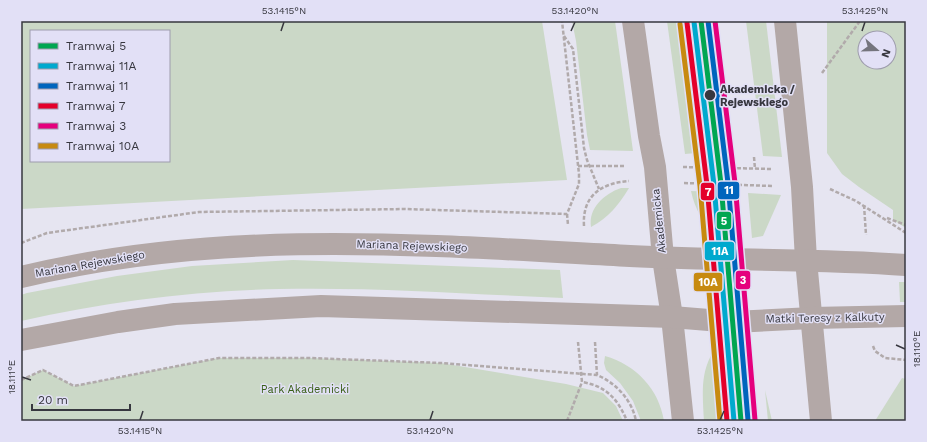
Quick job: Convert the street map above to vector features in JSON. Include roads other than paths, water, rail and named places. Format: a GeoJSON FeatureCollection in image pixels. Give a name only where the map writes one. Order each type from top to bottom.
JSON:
{"type":"FeatureCollection","features":[{"type":"Feature","properties":{"kind":"street","name":"Akademicka"},"geometry":{"type":"LineString","coordinates":[[633,21],[649,136],[655,166],[655,182],[663,258],[672,317],[684,421]]}},
{"type":"Feature","properties":{"kind":"street"},"geometry":{"type":"LineString","coordinates":[[785,21],[802,187],[806,260],[821,421]]}},
{"type":"Feature","properties":{"kind":"street","name":"Mariana Rejewskiego"},"geometry":{"type":"LineString","coordinates":[[21,277],[109,259],[196,248],[256,244],[337,243],[663,258],[806,260]]}},
{"type":"Feature","properties":{"kind":"street"},"geometry":{"type":"LineString","coordinates":[[806,260],[906,265]]}},
{"type":"Feature","properties":{"kind":"street"},"geometry":{"type":"LineString","coordinates":[[21,340],[118,322],[175,314],[321,306],[672,317]]}},
{"type":"Feature","properties":{"kind":"street","name":"Matki Teresy z Kalkuty"},"geometry":{"type":"LineString","coordinates":[[672,317],[733,322],[812,318],[906,316]]}},
{"type":"Feature","properties":{"kind":"tram line","name":"5"},"geometry":{"type":"LineString","coordinates":[[701,21],[721,184],[741,421]]}},
{"type":"Feature","properties":{"kind":"tram line","name":"11"},"geometry":{"type":"LineString","coordinates":[[708,21],[728,183],[748,420]]}},
{"type":"Feature","properties":{"kind":"tram line","name":"3"},"geometry":{"type":"LineString","coordinates":[[715,21],[735,183],[755,420]]}},
{"type":"Feature","properties":{"kind":"tram line","name":"11A"},"geometry":{"type":"LineString","coordinates":[[694,22],[714,185],[734,421]]}},
{"type":"Feature","properties":{"kind":"tram line","name":"7"},"geometry":{"type":"LineString","coordinates":[[687,23],[707,185],[727,421]]}},
{"type":"Feature","properties":{"kind":"tram line","name":"10A"},"geometry":{"type":"LineString","coordinates":[[680,24],[700,186],[720,421]]}},
{"type":"Feature","properties":{"kind":"place","name":"Akademicka / Rejewskiego"},"geometry":{"type":"Point","coordinates":[710,95]}},
{"type":"Feature","properties":{"kind":"park label","name":"Park Akademicki"},"geometry":{"type":"Point","coordinates":[305,389]}}]}
